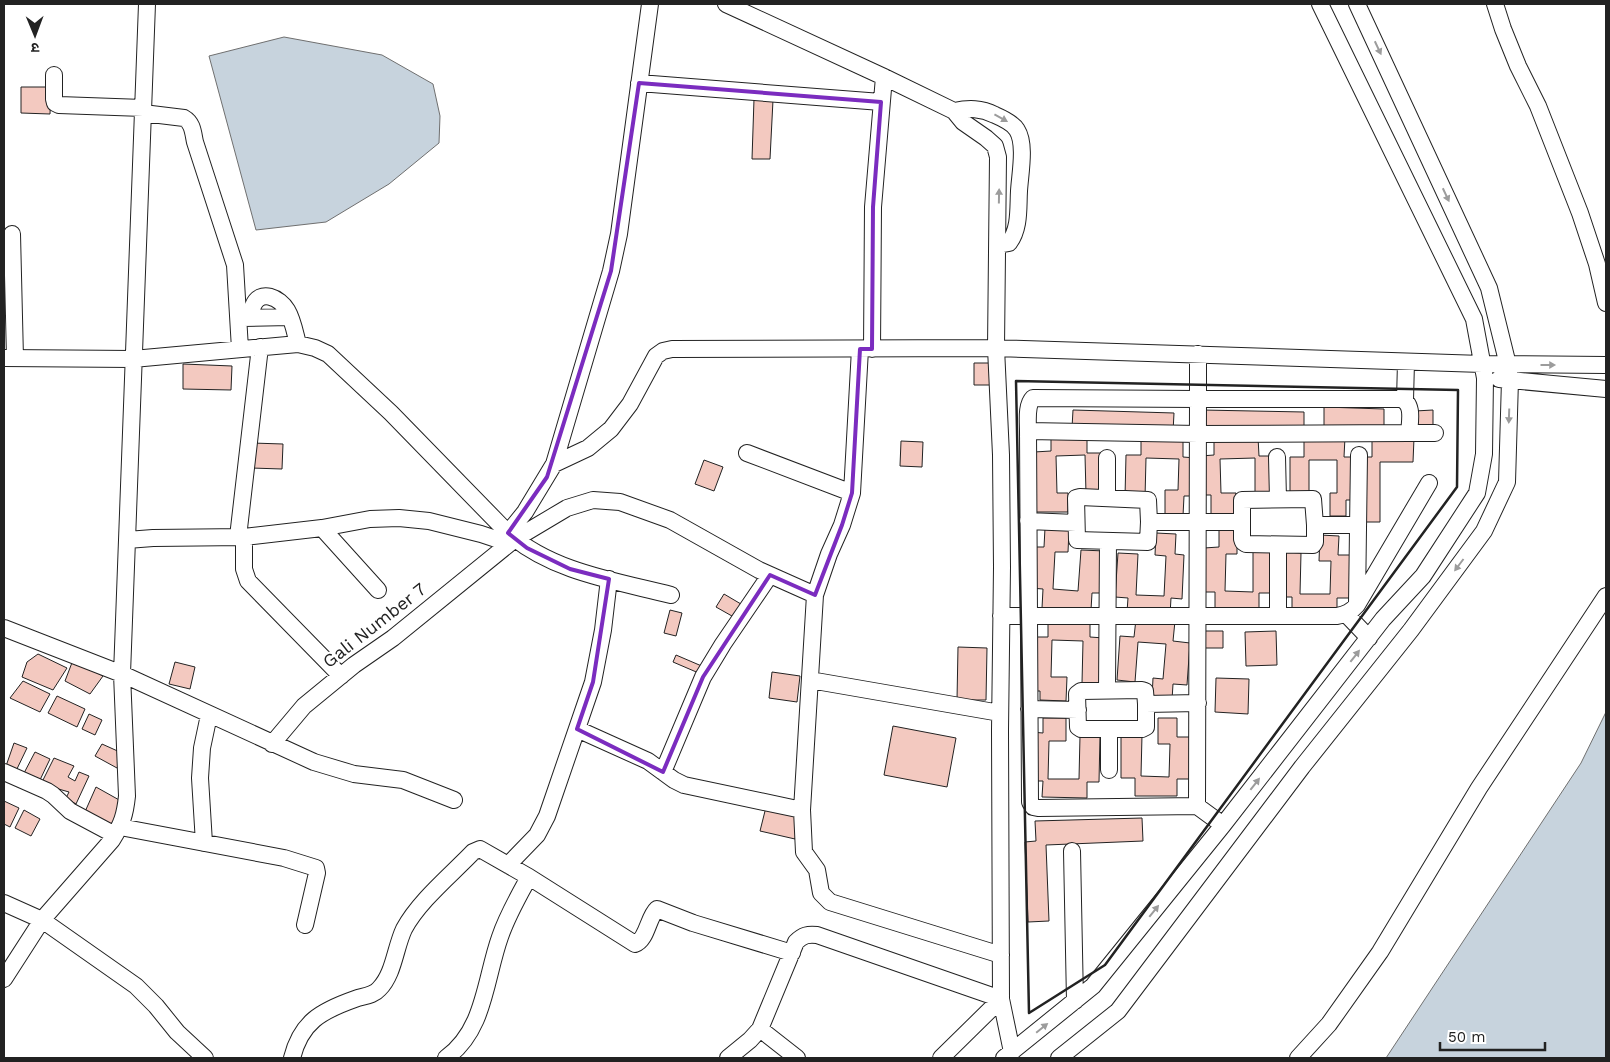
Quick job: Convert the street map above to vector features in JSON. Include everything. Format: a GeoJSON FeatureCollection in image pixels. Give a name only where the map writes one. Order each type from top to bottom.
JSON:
{"type":"FeatureCollection","features":[{"type":"Feature","properties":{"kind":"street"},"geometry":{"type":"LineString","coordinates":[[4,979],[42,920],[118,831],[125,815],[127,796],[122,674],[147,4]]}},
{"type":"Feature","properties":{"kind":"street"},"geometry":{"type":"LineString","coordinates":[[510,539],[554,464],[611,271],[619,234],[650,4]]}},
{"type":"Feature","properties":{"kind":"street"},"geometry":{"type":"LineString","coordinates":[[726,4],[954,111],[963,122],[994,146],[998,157],[996,348],[1001,455],[1001,999],[1008,1055]]}},
{"type":"Feature","properties":{"kind":"street"},"geometry":{"type":"LineString","coordinates":[[1008,1055],[1093,986],[1223,825],[1383,619],[1423,576],[1477,493],[1484,454],[1484,371],[1474,319],[1320,4]]}},
{"type":"Feature","properties":{"kind":"street"},"geometry":{"type":"LineString","coordinates":[[1059,1058],[1118,1010],[1302,767],[1411,630],[1484,531],[1507,482],[1509,372],[1489,288],[1357,4]]}},
{"type":"Feature","properties":{"kind":"street"},"geometry":{"type":"LineString","coordinates":[[1495,4],[1518,66],[1538,106],[1580,213],[1597,264],[1606,303]]}},
{"type":"Feature","properties":{"kind":"street"},"geometry":{"type":"LineString","coordinates":[[54,75],[54,99],[55,103],[59,105],[143,110],[184,118],[192,126],[195,142],[235,265],[245,318],[240,349]]}},
{"type":"Feature","properties":{"kind":"street"},"geometry":{"type":"LineString","coordinates":[[884,77],[873,207],[866,349],[852,493],[842,525],[829,554],[815,595],[802,810],[804,852],[817,870],[821,893],[830,902],[1001,955]]}},
{"type":"Feature","properties":{"kind":"street"},"geometry":{"type":"LineString","coordinates":[[639,83],[881,102]]}},
{"type":"Feature","properties":{"kind":"street"},"geometry":{"type":"LineString","coordinates":[[954,111],[965,108],[980,109],[992,113],[1006,120],[1017,129],[1021,140],[1018,224],[1014,236],[1009,243],[998,245]]}},
{"type":"Feature","properties":{"kind":"street"},"geometry":{"type":"LineString","coordinates":[[12,234],[9,358],[134,359],[298,344],[316,348],[328,354],[391,413],[510,539],[570,569],[671,596]]}},
{"type":"Feature","properties":{"kind":"street"},"geometry":{"type":"LineString","coordinates":[[245,318],[255,302],[261,297],[269,296],[281,301],[290,317],[298,344]]}},
{"type":"Feature","properties":{"kind":"street"},"geometry":{"type":"LineString","coordinates":[[260,347],[241,537],[244,569],[248,581],[341,676]]}},
{"type":"Feature","properties":{"kind":"street"},"geometry":{"type":"LineString","coordinates":[[554,464],[588,448],[611,430],[630,404],[656,356],[663,351],[672,349],[996,348],[1406,362],[1509,372],[1606,365]]}},
{"type":"Feature","properties":{"kind":"street"},"geometry":{"type":"LineString","coordinates":[[1198,354],[1198,806]]}},
{"type":"Feature","properties":{"kind":"street"},"geometry":{"type":"LineString","coordinates":[[1406,362],[1406,400],[1410,409],[1409,432]]}},
{"type":"Feature","properties":{"kind":"street"},"geometry":{"type":"LineString","coordinates":[[1509,372],[1606,389]]}},
{"type":"Feature","properties":{"kind":"street"},"geometry":{"type":"LineString","coordinates":[[1223,825],[1198,806],[1033,806],[1030,802],[1028,431],[1030,401],[1033,398],[1406,400]]}},
{"type":"Feature","properties":{"kind":"street"},"geometry":{"type":"LineString","coordinates":[[1028,431],[1198,434],[1435,433]]}},
{"type":"Feature","properties":{"kind":"street"},"geometry":{"type":"LineString","coordinates":[[747,453],[852,493]]}},
{"type":"Feature","properties":{"kind":"street"},"geometry":{"type":"LineString","coordinates":[[1359,455],[1358,525],[1351,610],[1369,638]]}},
{"type":"Feature","properties":{"kind":"street"},"geometry":{"type":"LineString","coordinates":[[1277,457],[1278,499]]}},
{"type":"Feature","properties":{"kind":"street"},"geometry":{"type":"LineString","coordinates":[[1106,458],[1107,498]]}},
{"type":"Feature","properties":{"kind":"street"},"geometry":{"type":"LineString","coordinates":[[1001,616],[1338,616],[1351,610],[1428,483]]}},
{"type":"Feature","properties":{"kind":"street"},"geometry":{"type":"LineString","coordinates":[[1076,497],[1107,498],[1148,500],[1148,542],[1078,540],[1076,497]]}},
{"type":"Feature","properties":{"kind":"street"},"geometry":{"type":"LineString","coordinates":[[1243,499],[1313,499],[1315,542],[1313,545],[1246,544],[1242,539],[1242,522],[1243,499]]}},
{"type":"Feature","properties":{"kind":"street"},"geometry":{"type":"LineString","coordinates":[[127,540],[241,537],[322,528],[370,519],[399,518],[438,523],[499,540],[510,539],[568,508],[593,500],[620,502],[670,520],[770,575],[815,595]]}},
{"type":"Feature","properties":{"kind":"street"},"geometry":{"type":"LineString","coordinates":[[1028,522],[1076,523]]}},
{"type":"Feature","properties":{"kind":"street"},"geometry":{"type":"LineString","coordinates":[[1149,522],[1242,522]]}},
{"type":"Feature","properties":{"kind":"street"},"geometry":{"type":"LineString","coordinates":[[1315,525],[1358,525]]}},
{"type":"Feature","properties":{"kind":"street"},"geometry":{"type":"LineString","coordinates":[[322,528],[378,590]]}},
{"type":"Feature","properties":{"kind":"street","name":"Gali Number 7"},"geometry":{"type":"LineString","coordinates":[[272,744],[304,706],[393,638],[510,539]]}},
{"type":"Feature","properties":{"kind":"street"},"geometry":{"type":"LineString","coordinates":[[1107,691],[1108,541]]}},
{"type":"Feature","properties":{"kind":"street"},"geometry":{"type":"LineString","coordinates":[[1278,545],[1278,616]]}},
{"type":"Feature","properties":{"kind":"street"},"geometry":{"type":"LineString","coordinates":[[663,772],[703,677],[770,575]]}},
{"type":"Feature","properties":{"kind":"street"},"geometry":{"type":"LineString","coordinates":[[508,865],[537,835],[547,816],[578,729],[593,682],[603,630],[609,579]]}},
{"type":"Feature","properties":{"kind":"street"},"geometry":{"type":"LineString","coordinates":[[1298,1058],[1329,1024],[1380,952],[1479,788],[1606,596]]}},
{"type":"Feature","properties":{"kind":"street"},"geometry":{"type":"LineString","coordinates":[[4,628],[122,674],[314,762],[354,774],[403,780],[454,800]]}},
{"type":"Feature","properties":{"kind":"street"},"geometry":{"type":"LineString","coordinates":[[810,680],[1000,713]]}},
{"type":"Feature","properties":{"kind":"street"},"geometry":{"type":"LineString","coordinates":[[1080,691],[1107,691],[1145,691],[1144,729],[1079,729],[1077,694],[1080,691]]}},
{"type":"Feature","properties":{"kind":"street"},"geometry":{"type":"LineString","coordinates":[[1146,704],[1198,704]]}},
{"type":"Feature","properties":{"kind":"street"},"geometry":{"type":"LineString","coordinates":[[1029,710],[1078,710]]}},
{"type":"Feature","properties":{"kind":"street"},"geometry":{"type":"LineString","coordinates":[[204,843],[200,778],[202,748],[209,715]]}},
{"type":"Feature","properties":{"kind":"street"},"geometry":{"type":"LineString","coordinates":[[578,729],[648,761],[674,780],[695,788],[802,810]]}},
{"type":"Feature","properties":{"kind":"street"},"geometry":{"type":"LineString","coordinates":[[1109,729],[1109,770]]}},
{"type":"Feature","properties":{"kind":"street"},"geometry":{"type":"LineString","coordinates":[[4,772],[53,794],[70,811],[118,831],[204,843],[284,858],[316,868],[317,873],[305,925]]}},
{"type":"Feature","properties":{"kind":"street"},"geometry":{"type":"LineString","coordinates":[[292,1058],[302,1032],[311,1021],[329,1009],[356,998],[370,995],[378,990],[387,976],[404,929],[412,916],[476,849],[483,850],[529,877],[635,944],[641,941],[653,913],[657,909],[693,923],[792,953]]}},
{"type":"Feature","properties":{"kind":"street"},"geometry":{"type":"LineString","coordinates":[[1072,851],[1076,1001]]}},
{"type":"Feature","properties":{"kind":"street"},"geometry":{"type":"LineString","coordinates":[[446,1058],[469,1034],[478,1015],[501,934],[529,877]]}},
{"type":"Feature","properties":{"kind":"street"},"geometry":{"type":"LineString","coordinates":[[4,903],[42,920],[136,986],[156,1006],[177,1032],[205,1058]]}},
{"type":"Feature","properties":{"kind":"street"},"geometry":{"type":"LineString","coordinates":[[728,1058],[760,1029],[796,942],[801,937],[809,934],[817,935],[1001,999]]}},
{"type":"Feature","properties":{"kind":"street"},"geometry":{"type":"LineString","coordinates":[[942,1058],[1001,999]]}},
{"type":"Feature","properties":{"kind":"street"},"geometry":{"type":"LineString","coordinates":[[760,1029],[797,1058]]}},
{"type":"Feature","properties":{"kind":"highlighted area"},"geometry":{"type":"Polygon","coordinates":[[[639,83],[881,102],[873,207],[872,349],[860,349],[852,493],[842,525],[815,595],[770,575],[703,677],[663,772],[577,729],[593,682],[609,579],[570,569],[527,548],[508,533],[547,477],[611,271],[639,83]]]}},
{"type":"Feature","properties":{"kind":"shaded area"},"geometry":{"type":"Polygon","coordinates":[[[284,37],[382,55],[433,84],[440,116],[439,143],[389,184],[326,222],[256,230],[209,56],[284,37]]]}},
{"type":"Feature","properties":{"kind":"shaded area"},"geometry":{"type":"Polygon","coordinates":[[[1606,712],[1606,1058],[1386,1058],[1581,763],[1606,712]]]}},
{"type":"Feature","properties":{"kind":"building"},"geometry":{"type":"Polygon","coordinates":[[[21,87],[51,87],[50,114],[21,113],[21,87]]]}},
{"type":"Feature","properties":{"kind":"building"},"geometry":{"type":"Polygon","coordinates":[[[754,99],[773,100],[770,159],[752,159],[754,99]]]}},
{"type":"Feature","properties":{"kind":"building"},"geometry":{"type":"Polygon","coordinates":[[[974,363],[992,363],[992,385],[974,385],[974,363]]]}},
{"type":"Feature","properties":{"kind":"building"},"geometry":{"type":"Polygon","coordinates":[[[183,364],[232,366],[231,390],[183,389],[183,364]]]}},
{"type":"Feature","properties":{"kind":"building"},"geometry":{"type":"Polygon","coordinates":[[[1324,407],[1384,409],[1384,428],[1324,426],[1324,407]]]}},
{"type":"Feature","properties":{"kind":"building"},"geometry":{"type":"Polygon","coordinates":[[[1073,410],[1174,413],[1173,432],[1072,428],[1073,410]]]}},
{"type":"Feature","properties":{"kind":"building"},"geometry":{"type":"Polygon","coordinates":[[[1202,410],[1304,412],[1304,431],[1201,429],[1202,410]]]}},
{"type":"Feature","properties":{"kind":"building"},"geometry":{"type":"Polygon","coordinates":[[[1433,410],[1433,425],[1416,425],[1415,411],[1433,410]]]}},
{"type":"Feature","properties":{"kind":"building"},"geometry":{"type":"Polygon","coordinates":[[[1087,432],[1087,453],[1103,453],[1103,494],[1086,494],[1085,455],[1056,456],[1057,493],[1068,493],[1068,512],[1035,512],[1034,452],[1051,451],[1051,433],[1087,432]]]}},
{"type":"Feature","properties":{"kind":"building"},"geometry":{"type":"Polygon","coordinates":[[[1141,434],[1183,435],[1183,457],[1196,458],[1194,496],[1184,496],[1183,516],[1165,515],[1165,490],[1178,490],[1179,459],[1146,458],[1145,498],[1125,497],[1126,455],[1141,455],[1141,434]]]}},
{"type":"Feature","properties":{"kind":"building"},"geometry":{"type":"Polygon","coordinates":[[[1258,437],[1259,456],[1271,456],[1271,498],[1255,498],[1255,458],[1220,459],[1221,493],[1236,493],[1236,515],[1211,515],[1211,495],[1201,495],[1200,456],[1214,455],[1214,438],[1258,437]]]}},
{"type":"Feature","properties":{"kind":"building"},"geometry":{"type":"Polygon","coordinates":[[[1304,437],[1345,437],[1344,457],[1356,457],[1356,500],[1346,500],[1346,516],[1330,516],[1330,493],[1337,493],[1337,460],[1309,460],[1309,498],[1290,498],[1290,457],[1304,457],[1304,437]]]}},
{"type":"Feature","properties":{"kind":"building"},"geometry":{"type":"Polygon","coordinates":[[[1372,438],[1414,438],[1413,462],[1380,462],[1380,522],[1361,522],[1361,457],[1372,457],[1372,438]]]}},
{"type":"Feature","properties":{"kind":"building"},"geometry":{"type":"Polygon","coordinates":[[[901,441],[923,442],[922,467],[900,466],[901,441]]]}},
{"type":"Feature","properties":{"kind":"building"},"geometry":{"type":"Polygon","coordinates":[[[252,443],[283,444],[282,469],[251,468],[252,443]]]}},
{"type":"Feature","properties":{"kind":"building"},"geometry":{"type":"Polygon","coordinates":[[[704,460],[723,467],[714,491],[695,484],[704,460]]]}},
{"type":"Feature","properties":{"kind":"building"},"geometry":{"type":"Polygon","coordinates":[[[1045,528],[1069,530],[1068,552],[1055,552],[1053,589],[1078,591],[1081,550],[1105,551],[1103,593],[1092,593],[1091,610],[1042,608],[1043,589],[1030,588],[1033,547],[1044,547],[1045,528]]]}},
{"type":"Feature","properties":{"kind":"building"},"geometry":{"type":"Polygon","coordinates":[[[1219,530],[1237,530],[1237,554],[1226,554],[1225,591],[1253,592],[1253,547],[1273,547],[1273,593],[1259,593],[1259,612],[1215,611],[1215,592],[1203,592],[1204,548],[1219,547],[1219,530]]]}},
{"type":"Feature","properties":{"kind":"building"},"geometry":{"type":"Polygon","coordinates":[[[1156,533],[1176,534],[1175,554],[1184,555],[1182,599],[1171,598],[1170,615],[1127,612],[1128,598],[1115,597],[1118,553],[1138,554],[1136,595],[1164,596],[1166,556],[1155,555],[1156,533]]]}},
{"type":"Feature","properties":{"kind":"building"},"geometry":{"type":"Polygon","coordinates":[[[1320,535],[1339,536],[1338,555],[1351,555],[1350,598],[1337,598],[1337,615],[1292,614],[1292,597],[1285,597],[1286,552],[1301,553],[1300,594],[1330,594],[1331,561],[1319,561],[1320,535]]]}},
{"type":"Feature","properties":{"kind":"building"},"geometry":{"type":"Polygon","coordinates":[[[724,594],[746,607],[739,620],[716,607],[724,594]]]}},
{"type":"Feature","properties":{"kind":"building"},"geometry":{"type":"Polygon","coordinates":[[[670,610],[682,613],[676,636],[664,633],[670,610]]]}},
{"type":"Feature","properties":{"kind":"building"},"geometry":{"type":"Polygon","coordinates":[[[1048,619],[1090,620],[1090,637],[1104,638],[1103,683],[1082,683],[1083,641],[1052,640],[1051,677],[1067,677],[1066,701],[1040,700],[1040,691],[1032,691],[1034,637],[1048,637],[1048,619]]]}},
{"type":"Feature","properties":{"kind":"building"},"geometry":{"type":"Polygon","coordinates":[[[1136,619],[1175,621],[1173,641],[1190,643],[1187,685],[1173,684],[1172,700],[1152,698],[1153,678],[1163,679],[1166,644],[1138,642],[1135,682],[1117,680],[1120,636],[1134,637],[1136,619]]]}},
{"type":"Feature","properties":{"kind":"building"},"geometry":{"type":"Polygon","coordinates":[[[1201,631],[1223,631],[1223,648],[1201,648],[1201,631]]]}},
{"type":"Feature","properties":{"kind":"building"},"geometry":{"type":"Polygon","coordinates":[[[1276,631],[1277,665],[1246,666],[1245,632],[1276,631]]]}},
{"type":"Feature","properties":{"kind":"building"},"geometry":{"type":"Polygon","coordinates":[[[958,647],[987,648],[986,700],[957,700],[958,647]]]}},
{"type":"Feature","properties":{"kind":"building"},"geometry":{"type":"Polygon","coordinates":[[[38,654],[67,668],[53,690],[22,677],[27,662],[38,654]]]}},
{"type":"Feature","properties":{"kind":"building"},"geometry":{"type":"Polygon","coordinates":[[[676,655],[704,667],[701,674],[673,662],[676,655]]]}},
{"type":"Feature","properties":{"kind":"building"},"geometry":{"type":"Polygon","coordinates":[[[73,660],[103,676],[90,694],[65,681],[73,660]]]}},
{"type":"Feature","properties":{"kind":"building"},"geometry":{"type":"Polygon","coordinates":[[[175,662],[195,667],[190,689],[169,684],[175,662]]]}},
{"type":"Feature","properties":{"kind":"building"},"geometry":{"type":"Polygon","coordinates":[[[772,672],[800,676],[797,702],[769,698],[772,672]]]}},
{"type":"Feature","properties":{"kind":"building"},"geometry":{"type":"Polygon","coordinates":[[[1216,678],[1249,679],[1248,714],[1215,712],[1216,678]]]}},
{"type":"Feature","properties":{"kind":"building"},"geometry":{"type":"Polygon","coordinates":[[[23,681],[50,694],[40,712],[10,698],[23,681]]]}},
{"type":"Feature","properties":{"kind":"building"},"geometry":{"type":"Polygon","coordinates":[[[57,696],[85,709],[77,727],[48,713],[57,696]]]}},
{"type":"Feature","properties":{"kind":"building"},"geometry":{"type":"Polygon","coordinates":[[[89,714],[102,720],[95,735],[82,729],[89,714]]]}},
{"type":"Feature","properties":{"kind":"building"},"geometry":{"type":"Polygon","coordinates":[[[1043,718],[1066,718],[1066,741],[1049,741],[1048,779],[1079,779],[1080,736],[1100,736],[1099,782],[1087,782],[1087,798],[1042,797],[1043,781],[1031,781],[1031,732],[1043,733],[1043,718]]]}},
{"type":"Feature","properties":{"kind":"building"},"geometry":{"type":"Polygon","coordinates":[[[1158,718],[1177,718],[1177,737],[1191,737],[1190,779],[1177,779],[1177,796],[1135,796],[1135,778],[1121,778],[1121,734],[1142,735],[1141,776],[1169,777],[1170,744],[1158,744],[1158,718]]]}},
{"type":"Feature","properties":{"kind":"building"},"geometry":{"type":"Polygon","coordinates":[[[893,726],[956,738],[947,787],[884,775],[893,726]]]}},
{"type":"Feature","properties":{"kind":"building"},"geometry":{"type":"Polygon","coordinates":[[[14,743],[27,748],[15,773],[5,769],[14,743]]]}},
{"type":"Feature","properties":{"kind":"building"},"geometry":{"type":"Polygon","coordinates":[[[102,744],[122,753],[117,768],[95,756],[102,744]]]}},
{"type":"Feature","properties":{"kind":"building"},"geometry":{"type":"Polygon","coordinates":[[[35,752],[50,759],[39,782],[23,775],[35,752]]]}},
{"type":"Feature","properties":{"kind":"building"},"geometry":{"type":"Polygon","coordinates":[[[54,758],[74,766],[68,777],[75,781],[79,772],[89,776],[76,804],[66,798],[69,792],[41,784],[54,758]]]}},
{"type":"Feature","properties":{"kind":"building"},"geometry":{"type":"Polygon","coordinates":[[[96,787],[121,801],[112,826],[84,814],[96,787]]]}},
{"type":"Feature","properties":{"kind":"building"},"geometry":{"type":"Polygon","coordinates":[[[4,801],[19,808],[10,827],[4,824],[4,801]]]}},
{"type":"Feature","properties":{"kind":"building"},"geometry":{"type":"Polygon","coordinates":[[[766,807],[801,815],[795,839],[760,831],[766,807]]]}},
{"type":"Feature","properties":{"kind":"building"},"geometry":{"type":"Polygon","coordinates":[[[24,810],[40,819],[31,836],[15,828],[24,810]]]}},
{"type":"Feature","properties":{"kind":"building"},"geometry":{"type":"Polygon","coordinates":[[[1142,818],[1143,841],[1046,845],[1049,921],[1028,922],[1025,842],[1036,841],[1035,821],[1142,818]]]}},
{"type":"Feature","properties":{"kind":"wall"},"geometry":{"type":"LineString","coordinates":[[1016,381],[1458,390],[1457,487],[1105,965],[1029,1013],[1016,381]]}}]}
